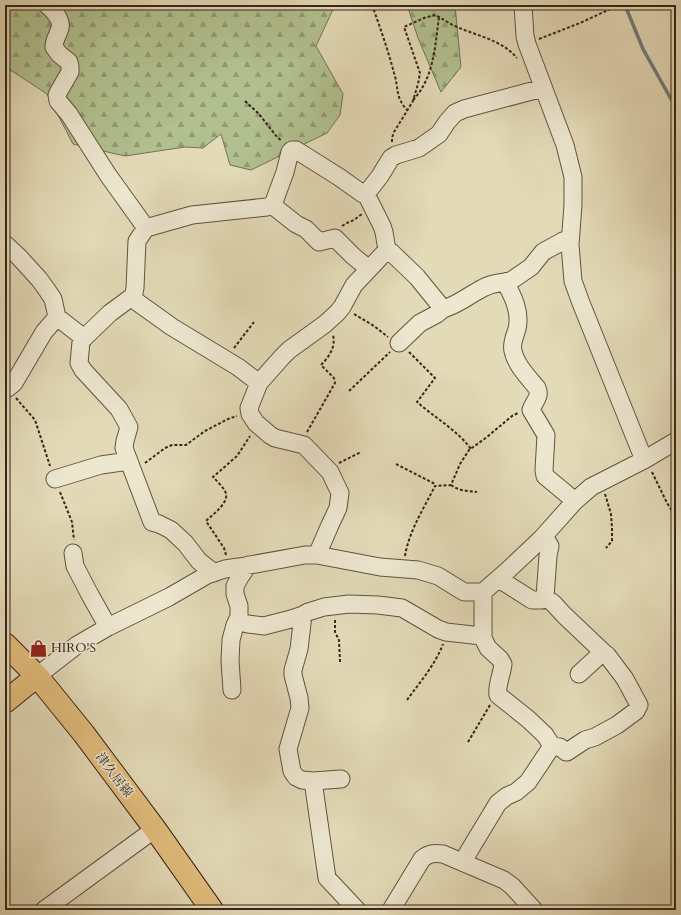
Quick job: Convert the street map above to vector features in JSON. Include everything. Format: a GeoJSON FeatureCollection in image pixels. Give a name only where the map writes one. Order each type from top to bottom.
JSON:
{"type":"FeatureCollection","features":[{"type":"Feature","properties":{"kind":"main road","name":"津久居線"},"geometry":{"type":"LineString","coordinates":[[5,644],[37,676],[84,734],[155,829],[212,910]]}},
{"type":"Feature","properties":{"kind":"main road"},"geometry":{"type":"LineString","coordinates":[[5,702],[37,676]]}},
{"type":"Feature","properties":{"kind":"street"},"geometry":{"type":"LineString","coordinates":[[47,5],[56,14],[60,22],[60,28],[54,47],[59,54],[69,62],[70,67],[70,72],[57,95],[58,101],[69,114],[108,175],[146,228]]}},
{"type":"Feature","properties":{"kind":"street"},"geometry":{"type":"LineString","coordinates":[[523,5],[527,44],[565,145],[573,177],[573,205],[570,239],[573,281],[645,460]]}},
{"type":"Feature","properties":{"kind":"street"},"geometry":{"type":"LineString","coordinates":[[369,200],[376,181],[391,158],[419,148],[439,134],[455,113],[464,109],[543,88]]}},
{"type":"Feature","properties":{"kind":"street"},"geometry":{"type":"LineString","coordinates":[[133,298],[135,288],[137,241],[146,228],[192,215],[267,207],[272,205],[285,172],[290,152],[292,150],[296,150],[339,177],[369,200],[384,232],[387,250],[417,277],[443,309]]}},
{"type":"Feature","properties":{"kind":"street"},"geometry":{"type":"LineString","coordinates":[[272,205],[296,224],[306,229],[319,242],[335,238],[352,256],[370,268]]}},
{"type":"Feature","properties":{"kind":"street"},"geometry":{"type":"LineString","coordinates":[[398,343],[420,323],[443,309],[451,307],[484,287],[495,283],[512,280],[531,267],[543,252],[563,241],[570,239]]}},
{"type":"Feature","properties":{"kind":"street"},"geometry":{"type":"LineString","coordinates":[[5,244],[39,279],[47,290],[53,299],[57,317],[84,338]]}},
{"type":"Feature","properties":{"kind":"street"},"geometry":{"type":"LineString","coordinates":[[317,555],[338,508],[340,493],[330,472],[304,445],[275,438],[253,418],[249,408],[250,403],[259,384],[282,357],[337,313],[354,285],[387,250]]}},
{"type":"Feature","properties":{"kind":"street"},"geometry":{"type":"LineString","coordinates":[[505,282],[514,298],[517,311],[518,322],[513,343],[513,350],[519,365],[537,388],[539,396],[531,410],[546,435],[545,476],[575,501]]}},
{"type":"Feature","properties":{"kind":"street"},"geometry":{"type":"LineString","coordinates":[[133,298],[129,299],[110,312],[84,338],[81,342],[79,363],[119,409],[129,427],[124,448],[152,522],[171,530],[185,543],[199,561],[214,573]]}},
{"type":"Feature","properties":{"kind":"street"},"geometry":{"type":"LineString","coordinates":[[133,298],[172,327],[238,367],[259,384]]}},
{"type":"Feature","properties":{"kind":"street"},"geometry":{"type":"LineString","coordinates":[[5,388],[8,388],[14,383],[44,332],[57,317]]}},
{"type":"Feature","properties":{"kind":"street"},"geometry":{"type":"LineString","coordinates":[[37,676],[77,646],[108,627],[207,575],[230,568],[305,555],[317,555],[380,567],[418,570],[438,576],[464,592],[483,592],[499,579],[544,536],[575,501],[591,487],[645,460],[676,441]]}},
{"type":"Feature","properties":{"kind":"street"},"geometry":{"type":"LineString","coordinates":[[55,479],[101,465],[130,464]]}},
{"type":"Feature","properties":{"kind":"street"},"geometry":{"type":"LineString","coordinates":[[544,536],[550,546],[545,598]]}},
{"type":"Feature","properties":{"kind":"street"},"geometry":{"type":"LineString","coordinates":[[74,553],[75,566],[108,627]]}},
{"type":"Feature","properties":{"kind":"street"},"geometry":{"type":"LineString","coordinates":[[232,690],[230,660],[231,640],[238,617],[239,606],[235,594],[235,586],[248,565]]}},
{"type":"Feature","properties":{"kind":"street"},"geometry":{"type":"LineString","coordinates":[[499,579],[532,600],[542,600],[545,598]]}},
{"type":"Feature","properties":{"kind":"street"},"geometry":{"type":"LineString","coordinates":[[483,592],[482,636],[488,648],[500,659],[503,664],[501,678],[497,688],[498,693],[545,735],[552,746]]}},
{"type":"Feature","properties":{"kind":"street"},"geometry":{"type":"LineString","coordinates":[[545,598],[553,603],[607,655],[625,679],[639,705],[636,711],[617,725],[595,737],[585,740],[567,752],[560,747],[552,746]]}},
{"type":"Feature","properties":{"kind":"street"},"geometry":{"type":"LineString","coordinates":[[237,621],[264,626],[291,619],[324,607],[362,604],[402,608],[446,632],[482,636]]}},
{"type":"Feature","properties":{"kind":"street"},"geometry":{"type":"LineString","coordinates":[[303,615],[299,649],[293,670],[293,675],[300,698],[300,708],[288,749],[292,771],[296,777],[302,780],[313,781],[341,779]]}},
{"type":"Feature","properties":{"kind":"street"},"geometry":{"type":"LineString","coordinates":[[580,674],[603,652]]}},
{"type":"Feature","properties":{"kind":"street"},"geometry":{"type":"LineString","coordinates":[[464,863],[466,856],[498,803],[507,796],[516,792],[528,782],[552,746]]}},
{"type":"Feature","properties":{"kind":"street"},"geometry":{"type":"LineString","coordinates":[[313,781],[327,878],[357,910]]}},
{"type":"Feature","properties":{"kind":"street"},"geometry":{"type":"LineString","coordinates":[[44,910],[155,829]]}},
{"type":"Feature","properties":{"kind":"street"},"geometry":{"type":"LineString","coordinates":[[390,910],[422,859],[427,855],[435,853],[443,854],[504,880],[512,886],[534,910]]}},
{"type":"Feature","properties":{"kind":"path"},"geometry":{"type":"LineString","coordinates":[[372,5],[395,74],[398,95],[406,110]]}},
{"type":"Feature","properties":{"kind":"path"},"geometry":{"type":"LineString","coordinates":[[527,44],[618,6]]}},
{"type":"Feature","properties":{"kind":"path"},"geometry":{"type":"LineString","coordinates":[[413,101],[420,73],[404,27],[424,18],[435,15],[455,26],[495,41],[512,52],[519,61]]}},
{"type":"Feature","properties":{"kind":"path"},"geometry":{"type":"LineString","coordinates":[[391,158],[392,138],[394,132],[406,110],[427,80],[434,57],[439,17]]}},
{"type":"Feature","properties":{"kind":"path"},"geometry":{"type":"LineString","coordinates":[[245,101],[259,114],[277,137],[292,150]]}},
{"type":"Feature","properties":{"kind":"path"},"geometry":{"type":"LineString","coordinates":[[338,230],[354,220],[369,200]]}},
{"type":"Feature","properties":{"kind":"path"},"geometry":{"type":"LineString","coordinates":[[342,307],[374,326],[398,343],[435,378],[417,402],[456,433],[471,448]]}},
{"type":"Feature","properties":{"kind":"path"},"geometry":{"type":"LineString","coordinates":[[230,349],[234,348],[254,322]]}},
{"type":"Feature","properties":{"kind":"path"},"geometry":{"type":"LineString","coordinates":[[304,445],[302,441],[335,383],[334,378],[321,365],[332,350],[334,340],[333,334],[325,324]]}},
{"type":"Feature","properties":{"kind":"path"},"geometry":{"type":"LineString","coordinates":[[349,392],[398,343]]}},
{"type":"Feature","properties":{"kind":"path"},"geometry":{"type":"LineString","coordinates":[[451,485],[464,456],[471,448],[512,416],[531,410]]}},
{"type":"Feature","properties":{"kind":"path"},"geometry":{"type":"LineString","coordinates":[[130,464],[143,464],[157,453],[172,445],[186,445],[206,431],[228,419],[253,418],[251,434],[237,456],[212,477],[225,490],[226,496],[221,507],[206,520],[224,548],[230,568]]}},
{"type":"Feature","properties":{"kind":"path"},"geometry":{"type":"LineString","coordinates":[[327,469],[361,452]]}},
{"type":"Feature","properties":{"kind":"path"},"geometry":{"type":"LineString","coordinates":[[645,460],[667,503],[676,517]]}},
{"type":"Feature","properties":{"kind":"path"},"geometry":{"type":"LineString","coordinates":[[396,464],[435,484],[435,486]]}},
{"type":"Feature","properties":{"kind":"path"},"geometry":{"type":"LineString","coordinates":[[599,483],[607,499],[611,514],[612,541],[606,548]]}},
{"type":"Feature","properties":{"kind":"path"},"geometry":{"type":"LineString","coordinates":[[435,486],[451,485],[461,490],[478,492]]}},
{"type":"Feature","properties":{"kind":"path"},"geometry":{"type":"LineString","coordinates":[[404,569],[407,544],[435,486]]}},
{"type":"Feature","properties":{"kind":"path"},"geometry":{"type":"LineString","coordinates":[[333,606],[335,632],[339,640],[340,662]]}},
{"type":"Feature","properties":{"kind":"path"},"geometry":{"type":"LineString","coordinates":[[407,700],[440,653],[446,632]]}},
{"type":"Feature","properties":{"kind":"path"},"geometry":{"type":"LineString","coordinates":[[468,742],[498,693]]}},
{"type":"Feature","properties":{"kind":"green space"},"geometry":{"type":"Polygon","coordinates":[[[5,5],[335,5],[316,46],[343,94],[340,115],[327,133],[251,170],[230,165],[221,134],[203,148],[185,147],[125,156],[73,144],[47,94],[5,68],[5,5]]]}},
{"type":"Feature","properties":{"kind":"green space"},"geometry":{"type":"Polygon","coordinates":[[[407,5],[455,5],[461,67],[441,92],[418,38],[407,5]]]}},
{"type":"Feature","properties":{"kind":"waterway"},"geometry":{"type":"LineString","coordinates":[[625,5],[643,49],[676,108]]}},
{"type":"Feature","properties":{"kind":"place","name":"HIRO'S"},"geometry":{"type":"Point","coordinates":[38,648]}}]}
